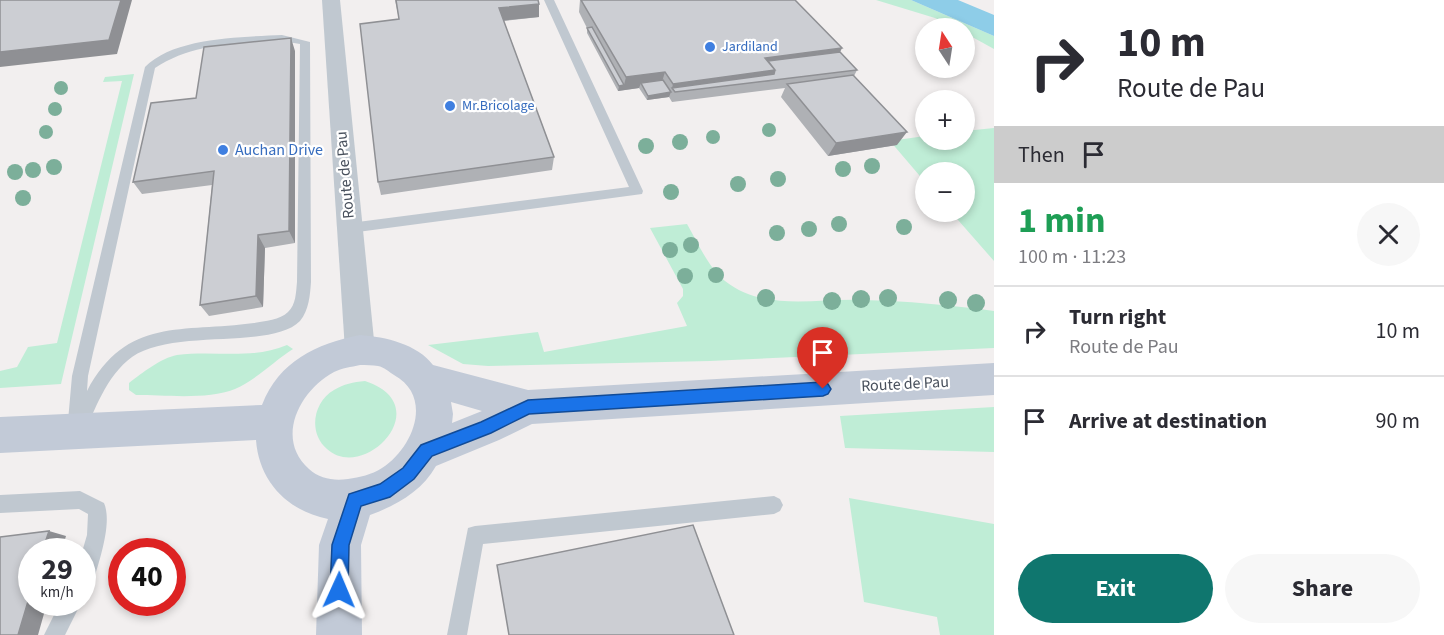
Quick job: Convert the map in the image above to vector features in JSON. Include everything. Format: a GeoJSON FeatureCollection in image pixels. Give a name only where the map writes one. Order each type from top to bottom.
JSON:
{"type":"FeatureCollection","features":[{"type":"Feature","properties":{"kind":"main road","name":"Route de Pau"},"geometry":{"type":"LineString","coordinates":[[360,350],[386,352],[408,363],[424,379],[434,401],[434,425],[426,451],[409,473],[384,491],[355,500],[326,500],[301,489],[283,471],[274,448],[274,422],[282,400],[315,364],[360,350]]}},
{"type":"Feature","properties":{"kind":"main road","name":"Route de Pau"},"geometry":{"type":"LineString","coordinates":[[424,379],[528,407],[994,379]]}},
{"type":"Feature","properties":{"kind":"main road","name":"Route de Pau"},"geometry":{"type":"LineString","coordinates":[[426,451],[486,428],[528,407]]}},
{"type":"Feature","properties":{"kind":"main road"},"geometry":{"type":"LineString","coordinates":[[0,435],[274,422]]}},
{"type":"Feature","properties":{"kind":"main road"},"geometry":{"type":"LineString","coordinates":[[339,635],[340,545],[355,500]]}},
{"type":"Feature","properties":{"kind":"street","name":"Route de Pau"},"geometry":{"type":"LineString","coordinates":[[331,0],[360,350]]}},
{"type":"Feature","properties":{"kind":"lane"},"geometry":{"type":"LineString","coordinates":[[350,228],[637,191],[549,0]]}},
{"type":"Feature","properties":{"kind":"lane"},"geometry":{"type":"LineString","coordinates":[[282,38],[304,42],[304,282],[302,303],[292,318],[274,325],[244,331],[172,336],[140,344],[125,352],[104,376],[76,432],[80,376],[150,67],[165,57],[224,43],[282,38]]}},
{"type":"Feature","properties":{"kind":"lane"},"geometry":{"type":"LineString","coordinates":[[0,504],[80,500],[98,509],[95,538]]}},
{"type":"Feature","properties":{"kind":"lane"},"geometry":{"type":"LineString","coordinates":[[458,635],[476,535],[774,505]]}},
{"type":"Feature","properties":{"kind":"lane"},"geometry":{"type":"LineString","coordinates":[[54,635],[65,616]]}},
{"type":"Feature","properties":{"kind":"green space"},"geometry":{"type":"Polygon","coordinates":[[[876,0],[911,0],[952,18],[935,18],[876,0]]]}},
{"type":"Feature","properties":{"kind":"green space"},"geometry":{"type":"Polygon","coordinates":[[[975,28],[994,36],[994,49],[975,39],[975,28]]]}},
{"type":"Feature","properties":{"kind":"green space"},"geometry":{"type":"Polygon","coordinates":[[[134,74],[61,384],[0,388],[0,371],[17,367],[28,347],[57,343],[122,81],[103,82],[105,77],[134,74]]]}},
{"type":"Feature","properties":{"kind":"green space"},"geometry":{"type":"Polygon","coordinates":[[[994,128],[994,261],[960,222],[975,222],[975,162],[915,162],[915,170],[890,141],[915,137],[915,150],[975,150],[975,130],[994,128]]]}},
{"type":"Feature","properties":{"kind":"green space"},"geometry":{"type":"Polygon","coordinates":[[[687,224],[713,269],[740,291],[774,300],[895,301],[994,311],[994,348],[710,361],[488,366],[463,364],[428,345],[538,332],[544,352],[687,326],[677,303],[683,296],[683,289],[650,228],[687,224]]]}},
{"type":"Feature","properties":{"kind":"green space"},"geometry":{"type":"Polygon","coordinates":[[[287,345],[293,349],[250,381],[235,389],[199,396],[136,395],[129,390],[129,383],[152,366],[177,355],[260,352],[287,345]]]}},
{"type":"Feature","properties":{"kind":"green space"},"geometry":{"type":"Polygon","coordinates":[[[365,381],[386,392],[395,407],[395,422],[388,437],[375,449],[359,456],[342,457],[327,449],[317,435],[315,426],[318,410],[321,402],[334,390],[341,386],[365,381]]]}},
{"type":"Feature","properties":{"kind":"green space"},"geometry":{"type":"Polygon","coordinates":[[[994,407],[994,452],[845,448],[840,416],[994,407]]]}},
{"type":"Feature","properties":{"kind":"green space"},"geometry":{"type":"Polygon","coordinates":[[[849,498],[994,524],[994,635],[940,635],[937,617],[864,602],[849,498]]]}},
{"type":"Feature","properties":{"kind":"water"},"geometry":{"type":"Polygon","coordinates":[[[911,0],[958,0],[994,15],[994,36],[975,28],[975,18],[952,18],[911,0]]]}},
{"type":"Feature","properties":{"kind":"building"},"geometry":{"type":"Polygon","coordinates":[[[0,0],[121,0],[109,40],[0,52],[0,0]]]}},
{"type":"Feature","properties":{"kind":"building","name":"Mr.Bricolage"},"geometry":{"type":"Polygon","coordinates":[[[396,0],[538,0],[539,4],[499,8],[554,157],[378,182],[360,24],[399,19],[396,0]]]}},
{"type":"Feature","properties":{"kind":"building","name":"Jardiland"},"geometry":{"type":"Polygon","coordinates":[[[581,0],[795,0],[842,48],[765,58],[775,70],[673,84],[665,72],[626,77],[581,0]]]}},
{"type":"Feature","properties":{"kind":"building"},"geometry":{"type":"Polygon","coordinates":[[[592,27],[624,85],[619,86],[587,28],[592,27]]]}},
{"type":"Feature","properties":{"kind":"building"},"geometry":{"type":"Polygon","coordinates":[[[291,38],[289,231],[258,235],[256,296],[200,305],[214,171],[133,182],[151,103],[196,98],[204,47],[291,38]]]}},
{"type":"Feature","properties":{"kind":"building"},"geometry":{"type":"Polygon","coordinates":[[[840,52],[857,70],[675,92],[672,88],[774,74],[775,70],[768,61],[840,52]]]}},
{"type":"Feature","properties":{"kind":"building"},"geometry":{"type":"Polygon","coordinates":[[[853,75],[907,132],[836,143],[787,84],[853,75]]]}},
{"type":"Feature","properties":{"kind":"building"},"geometry":{"type":"Polygon","coordinates":[[[663,80],[671,92],[648,96],[641,83],[663,80]]]}},
{"type":"Feature","properties":{"kind":"building"},"geometry":{"type":"Polygon","coordinates":[[[693,525],[734,635],[509,635],[497,565],[693,525]]]}},
{"type":"Feature","properties":{"kind":"building"},"geometry":{"type":"Polygon","coordinates":[[[49,531],[47,538],[18,538],[18,616],[24,616],[18,635],[0,635],[0,537],[49,531]]]}},
{"type":"Feature","properties":{"kind":"place","name":"Jardiland"},"geometry":{"type":"Point","coordinates":[710,47]}},
{"type":"Feature","properties":{"kind":"place","name":"Mr.Bricolage"},"geometry":{"type":"Point","coordinates":[450,106]}},
{"type":"Feature","properties":{"kind":"place","name":"Auchan Drive"},"geometry":{"type":"Point","coordinates":[223,150]}},
{"type":"Feature","properties":{"kind":"route"},"geometry":{"type":"LineString","coordinates":[[339,590],[340,545],[355,500],[384,491],[409,473],[426,451],[486,428],[528,407],[823,389]]}}]}
